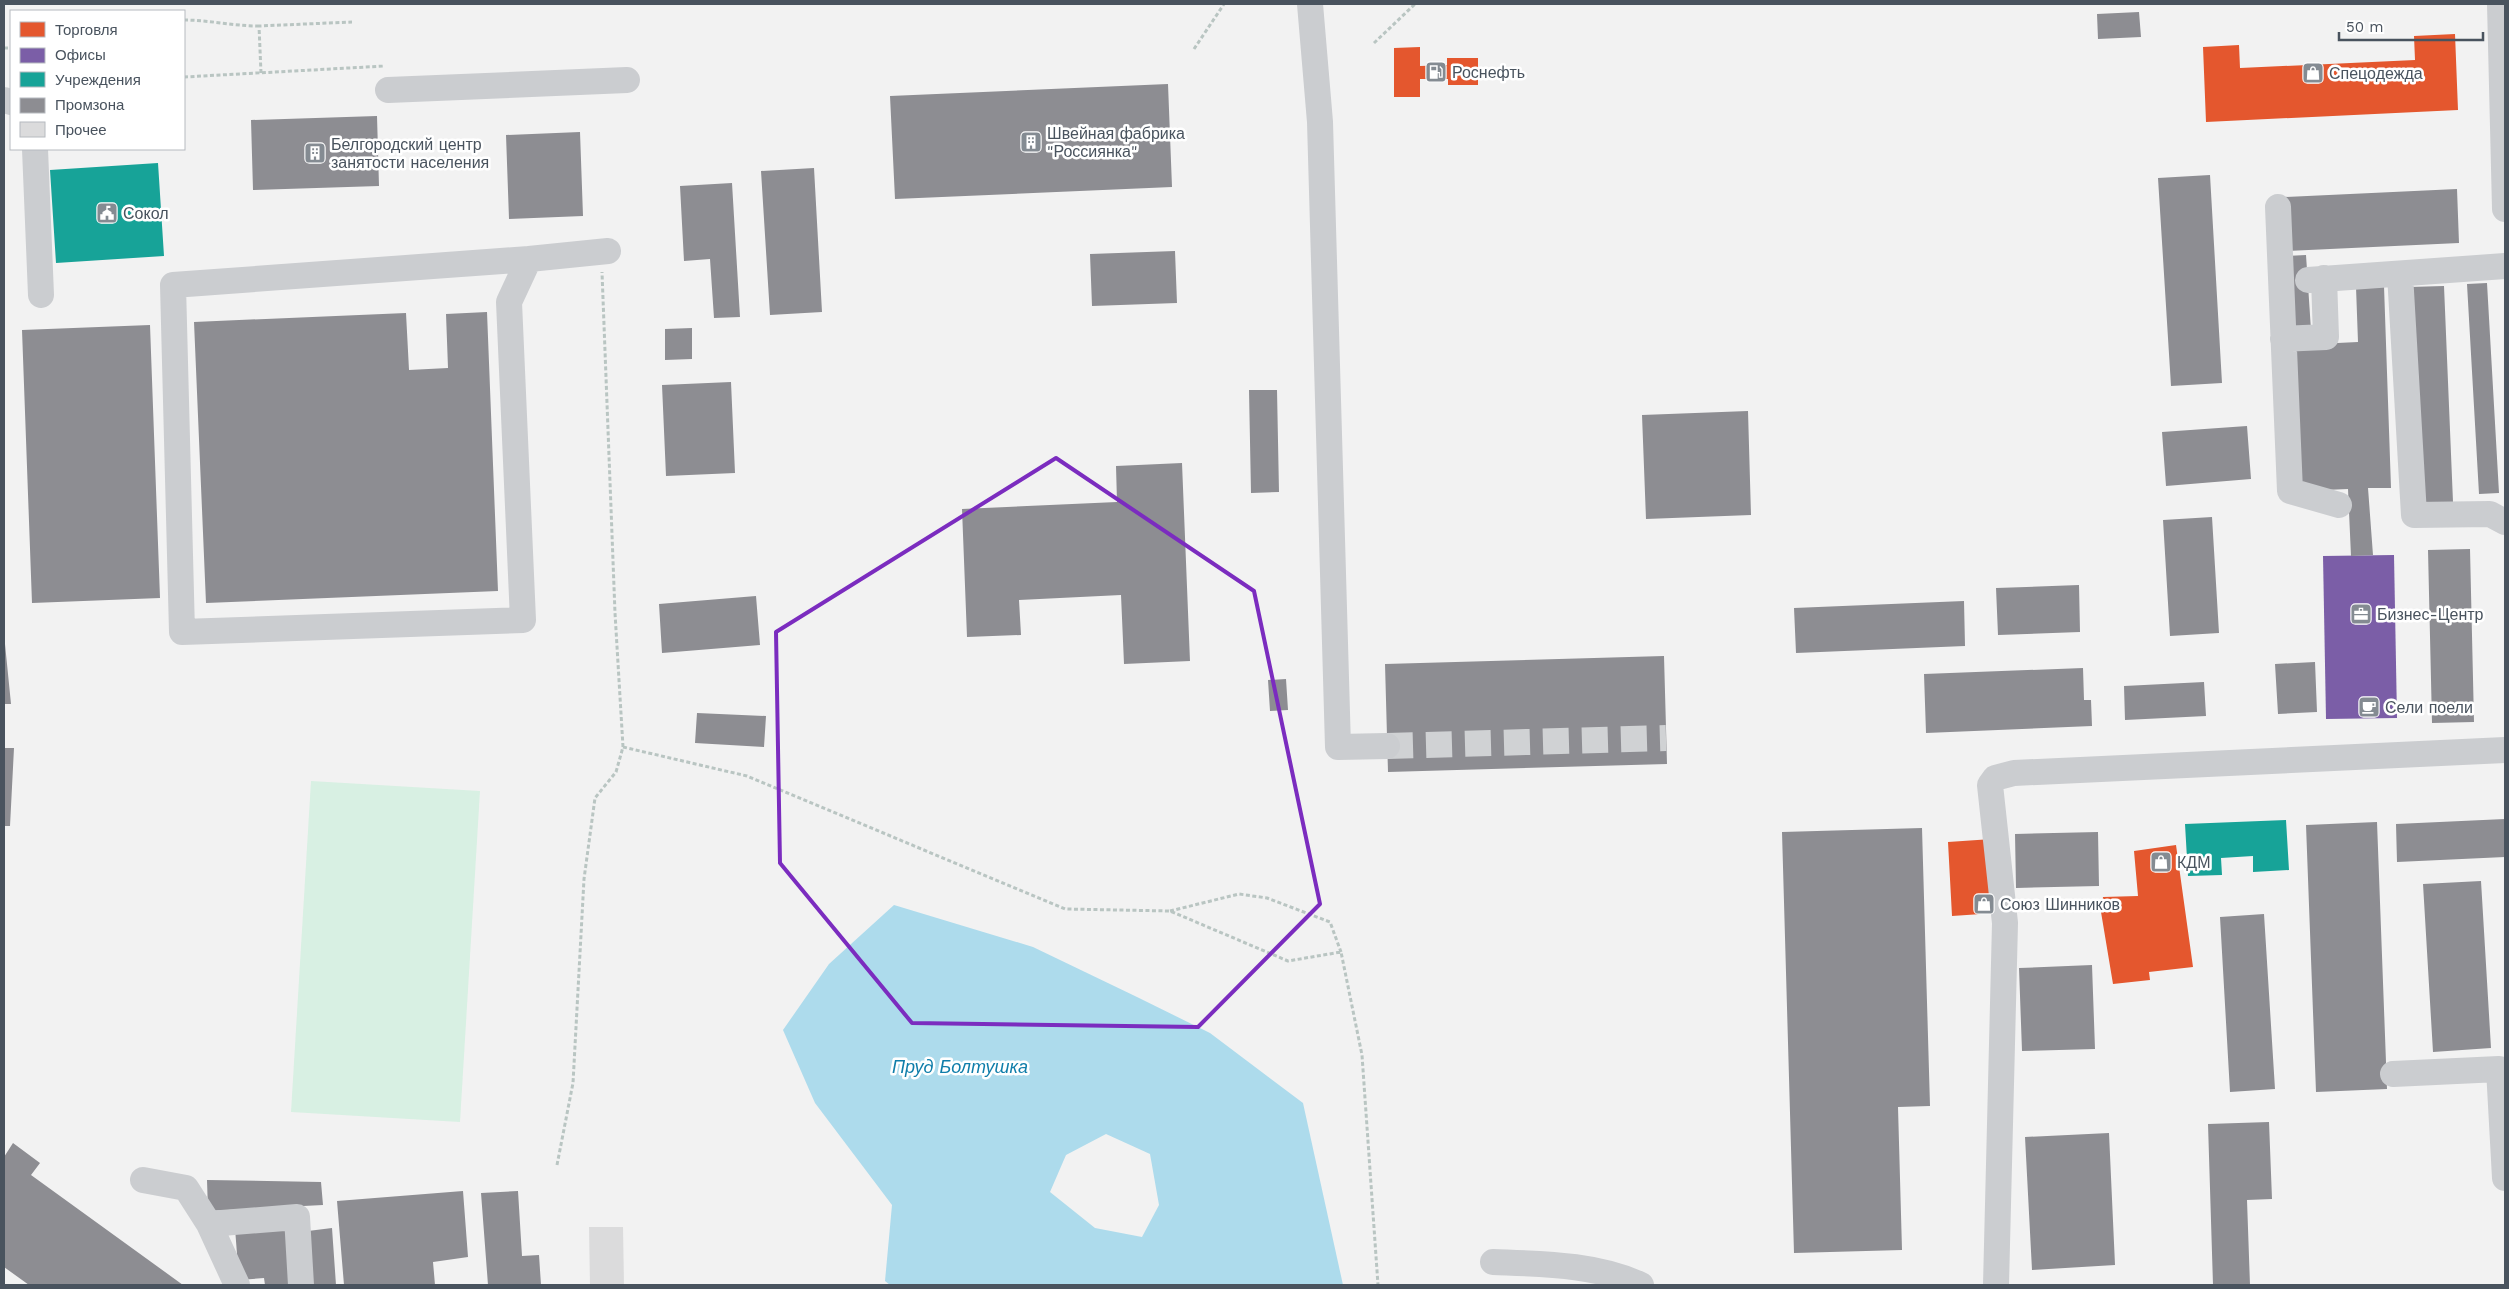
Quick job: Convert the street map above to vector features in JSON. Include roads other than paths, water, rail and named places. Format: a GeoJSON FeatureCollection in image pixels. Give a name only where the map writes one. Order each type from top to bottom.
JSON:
{"type":"FeatureCollection","features":[{"type":"Feature","properties":{"kind":"street"},"geometry":{"type":"LineString","coordinates":[[1310,4],[1320,122],[1338,747],[1387,746]]}},
{"type":"Feature","properties":{"kind":"street"},"geometry":{"type":"LineString","coordinates":[[2500,4],[2505,209]]}},
{"type":"Feature","properties":{"kind":"street"},"geometry":{"type":"LineString","coordinates":[[391,90],[627,80]]}},
{"type":"Feature","properties":{"kind":"street"},"geometry":{"type":"LineString","coordinates":[[35,150],[41,295]]}},
{"type":"Feature","properties":{"kind":"street"},"geometry":{"type":"LineString","coordinates":[[2278,207],[2300,280],[2326,337],[2283,339]]}},
{"type":"Feature","properties":{"kind":"street"},"geometry":{"type":"LineString","coordinates":[[529,259],[509,302],[524,620],[182,632],[173,285],[529,259],[605,251]]}},
{"type":"Feature","properties":{"kind":"street"},"geometry":{"type":"LineString","coordinates":[[2300,280],[2505,266]]}},
{"type":"Feature","properties":{"kind":"street"},"geometry":{"type":"LineString","coordinates":[[2400,274],[2414,515],[2490,514],[2505,522]]}},
{"type":"Feature","properties":{"kind":"street"},"geometry":{"type":"LineString","coordinates":[[2300,280],[2283,339],[2290,491],[2339,504]]}},
{"type":"Feature","properties":{"kind":"street"},"geometry":{"type":"LineString","coordinates":[[1996,1285],[2005,923],[1990,785],[1995,778],[2004,774],[2505,750]]}},
{"type":"Feature","properties":{"kind":"street"},"geometry":{"type":"LineString","coordinates":[[2392,1074],[2499,1069],[2505,1178]]}},
{"type":"Feature","properties":{"kind":"street"},"geometry":{"type":"LineString","coordinates":[[143,1180],[186,1188],[209,1224],[237,1285]]}},
{"type":"Feature","properties":{"kind":"street"},"geometry":{"type":"LineString","coordinates":[[209,1224],[297,1217],[301,1285]]}},
{"type":"Feature","properties":{"kind":"street"},"geometry":{"type":"LineString","coordinates":[[1493,1262],[1590,1270],[1613,1274],[1641,1285]]}},
{"type":"Feature","properties":{"kind":"water","name":"Пруд Болтушка"},"geometry":{"type":"Polygon","coordinates":[[[894,905],[1033,947],[1210,1033],[1303,1103],[1343,1285],[890,1285],[885,1281],[892,1205],[815,1103],[783,1030],[829,964],[894,905]],[[1106,1134],[1066,1155],[1050,1192],[1095,1228],[1142,1237],[1159,1205],[1150,1154],[1106,1134]]]}},
{"type":"Feature","properties":{"kind":"tunnel"},"geometry":{"type":"LineString","coordinates":[[1387,746],[1666,738]]}},
{"type":"Feature","properties":{"kind":"place","name":"Роснефть"},"geometry":{"type":"Point","coordinates":[1436,72]}},
{"type":"Feature","properties":{"kind":"place","name":"Спецодежда"},"geometry":{"type":"Point","coordinates":[2313,73]}},
{"type":"Feature","properties":{"kind":"place","name":"Швейная фабрика \"Россиянка\""},"geometry":{"type":"Point","coordinates":[1031,142]}},
{"type":"Feature","properties":{"kind":"place","name":"Белгородский центр занятости населения"},"geometry":{"type":"Point","coordinates":[315,153]}},
{"type":"Feature","properties":{"kind":"place","name":"Сокол"},"geometry":{"type":"Point","coordinates":[107,213]}},
{"type":"Feature","properties":{"kind":"place","name":"Бизнес-Центр"},"geometry":{"type":"Point","coordinates":[2361,614]}},
{"type":"Feature","properties":{"kind":"place","name":"Сели поели"},"geometry":{"type":"Point","coordinates":[2369,707]}},
{"type":"Feature","properties":{"kind":"place","name":"КДМ"},"geometry":{"type":"Point","coordinates":[2161,862]}},
{"type":"Feature","properties":{"kind":"place","name":"Союз Шинников"},"geometry":{"type":"Point","coordinates":[1984,904]}}]}
